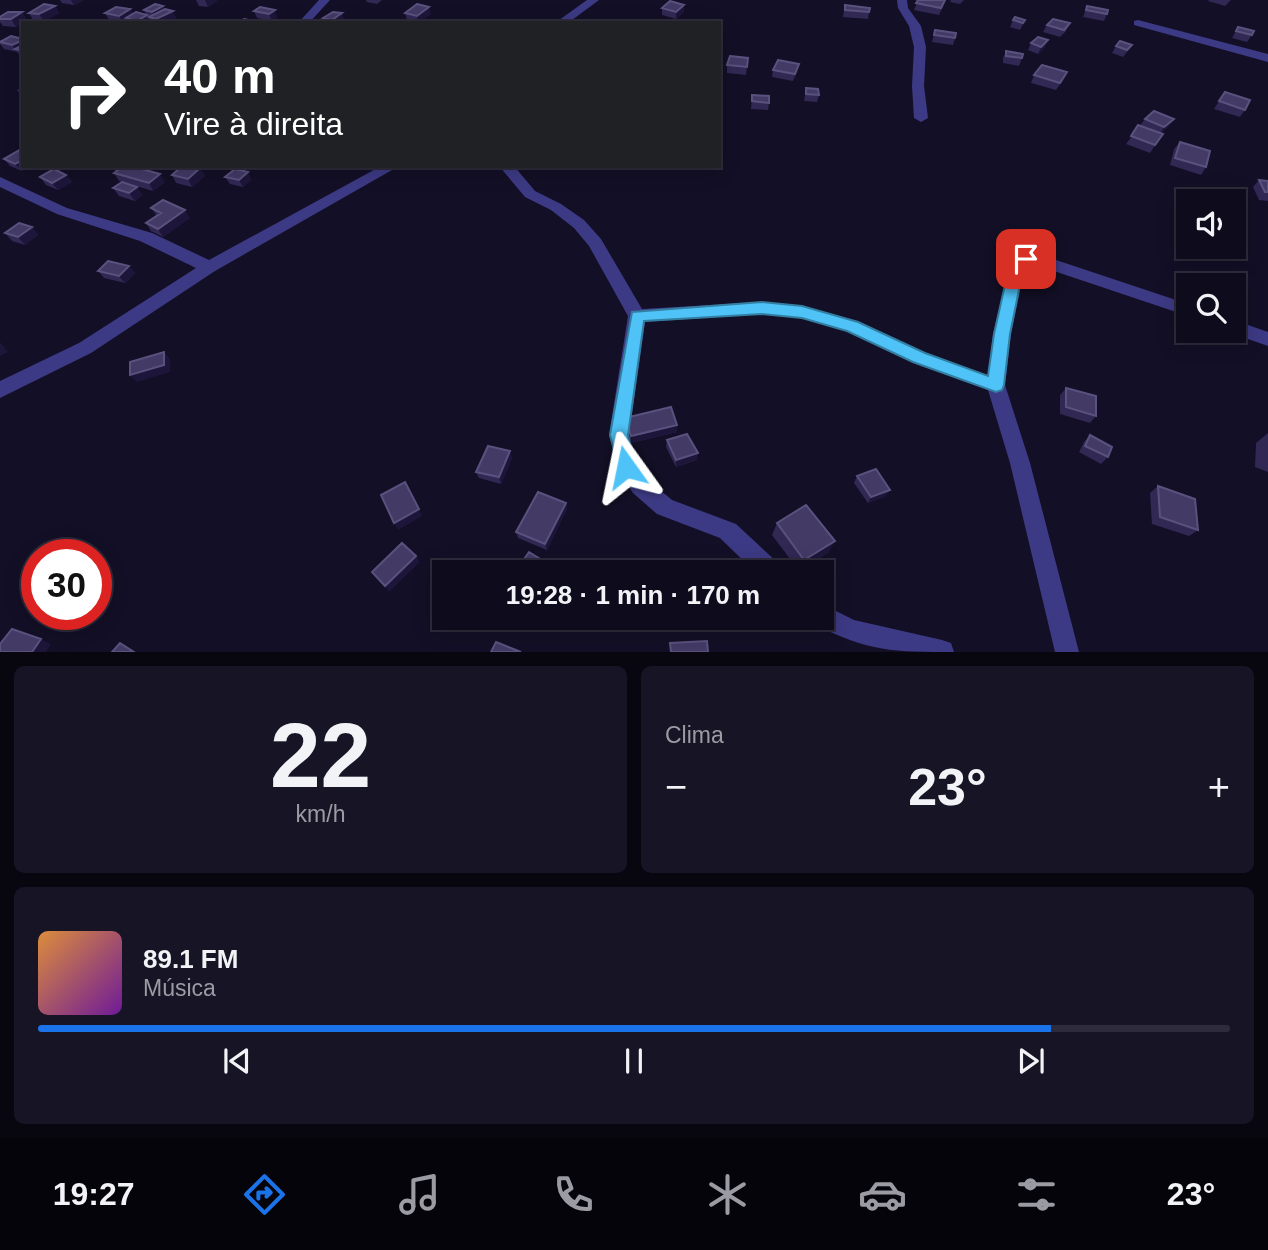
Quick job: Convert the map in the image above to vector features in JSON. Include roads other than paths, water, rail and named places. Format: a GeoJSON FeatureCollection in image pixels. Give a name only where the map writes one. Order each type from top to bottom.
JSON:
{"type":"FeatureCollection","features":[{"type":"Feature","properties":{"kind":"street"},"geometry":{"type":"LineString","coordinates":[[305,21],[325,0]]}},
{"type":"Feature","properties":{"kind":"street"},"geometry":{"type":"LineString","coordinates":[[563,21],[594,0]]}},
{"type":"Feature","properties":{"kind":"street"},"geometry":{"type":"LineString","coordinates":[[902,0],[903,8],[915,26],[920,47],[918,86],[921,118]]}},
{"type":"Feature","properties":{"kind":"street"},"geometry":{"type":"LineString","coordinates":[[1138,23],[1268,58]]}},
{"type":"Feature","properties":{"kind":"street"},"geometry":{"type":"LineString","coordinates":[[0,390],[85,348],[209,267],[388,168]]}},
{"type":"Feature","properties":{"kind":"street"},"geometry":{"type":"LineString","coordinates":[[508,168],[530,194],[556,207],[579,224],[595,243],[637,316],[619,435],[626,467],[640,486],[665,507],[728,531],[758,560]]}},
{"type":"Feature","properties":{"kind":"street"},"geometry":{"type":"LineString","coordinates":[[1,183],[61,211],[146,237],[209,267]]}},
{"type":"Feature","properties":{"kind":"street"},"geometry":{"type":"LineString","coordinates":[[1067,652],[1020,463],[996,385],[1002,334],[1013,285],[1010,268],[1014,262],[1026,259],[1044,262],[1176,306]]}},
{"type":"Feature","properties":{"kind":"street"},"geometry":{"type":"LineString","coordinates":[[637,316],[762,308],[802,312],[852,326],[919,358],[996,385]]}},
{"type":"Feature","properties":{"kind":"street"},"geometry":{"type":"LineString","coordinates":[[1246,331],[1268,338]]}},
{"type":"Feature","properties":{"kind":"street"},"geometry":{"type":"LineString","coordinates":[[834,622],[851,631],[943,652]]}}]}
